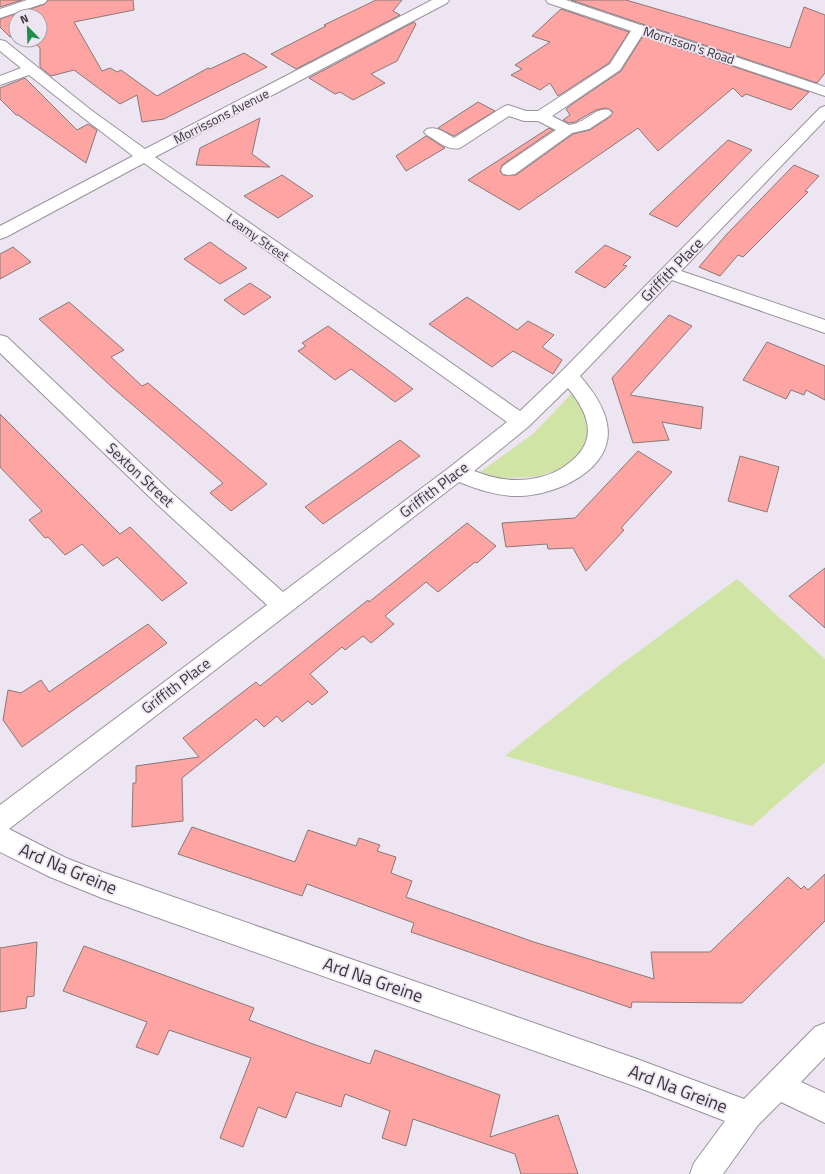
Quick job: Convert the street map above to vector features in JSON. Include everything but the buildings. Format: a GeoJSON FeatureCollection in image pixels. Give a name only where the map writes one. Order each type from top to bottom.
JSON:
{"type":"FeatureCollection","features":[{"type":"Feature","properties":{"kind":"street"},"geometry":{"type":"LineString","coordinates":[[0,14],[40,0]]}},
{"type":"Feature","properties":{"kind":"street","name":"Morrissons Avenue"},"geometry":{"type":"LineString","coordinates":[[0,233],[442,0]]}},
{"type":"Feature","properties":{"kind":"street","name":"Morrisson's Road"},"geometry":{"type":"LineString","coordinates":[[553,0],[825,92]]}},
{"type":"Feature","properties":{"kind":"street"},"geometry":{"type":"LineString","coordinates":[[541,116],[615,66],[639,29]]}},
{"type":"Feature","properties":{"kind":"street","name":"Leamy Street"},"geometry":{"type":"LineString","coordinates":[[0,44],[144,156],[521,422]]}},
{"type":"Feature","properties":{"kind":"street"},"geometry":{"type":"LineString","coordinates":[[0,81],[31,69]]}},
{"type":"Feature","properties":{"kind":"street"},"geometry":{"type":"LineString","coordinates":[[432,132],[454,145],[508,110],[524,116],[541,116],[567,130]]}},
{"type":"Feature","properties":{"kind":"street","name":"Griffith Place"},"geometry":{"type":"LineString","coordinates":[[0,820],[457,473],[521,422],[569,376],[825,111]]}},
{"type":"Feature","properties":{"kind":"street"},"geometry":{"type":"LineString","coordinates":[[509,170],[567,130],[584,126],[604,113]]}},
{"type":"Feature","properties":{"kind":"street"},"geometry":{"type":"LineString","coordinates":[[669,273],[825,327]]}},
{"type":"Feature","properties":{"kind":"street","name":"Sexton Street"},"geometry":{"type":"LineString","coordinates":[[0,342],[282,606]]}},
{"type":"Feature","properties":{"kind":"street"},"geometry":{"type":"LineString","coordinates":[[457,473],[486,483],[516,488],[532,487],[552,482],[572,472],[580,466],[594,450],[598,432],[597,423],[585,395],[569,376]]}},
{"type":"Feature","properties":{"kind":"street","name":"Ard Na Greine"},"geometry":{"type":"LineString","coordinates":[[0,838],[59,868],[102,885],[629,1070],[748,1115]]}},
{"type":"Feature","properties":{"kind":"street"},"geometry":{"type":"LineString","coordinates":[[705,1174],[748,1115],[825,1037]]}},
{"type":"Feature","properties":{"kind":"street"},"geometry":{"type":"LineString","coordinates":[[776,1085],[825,1108]]}},
{"type":"Feature","properties":{"kind":"green space"},"geometry":{"type":"Polygon","coordinates":[[[574,391],[587,417],[587,436],[580,454],[562,469],[535,477],[500,478],[480,472],[533,434],[574,391]]]}},
{"type":"Feature","properties":{"kind":"green space"},"geometry":{"type":"Polygon","coordinates":[[[737,579],[825,659],[825,762],[752,826],[505,756],[616,668],[737,579]]]}}]}
